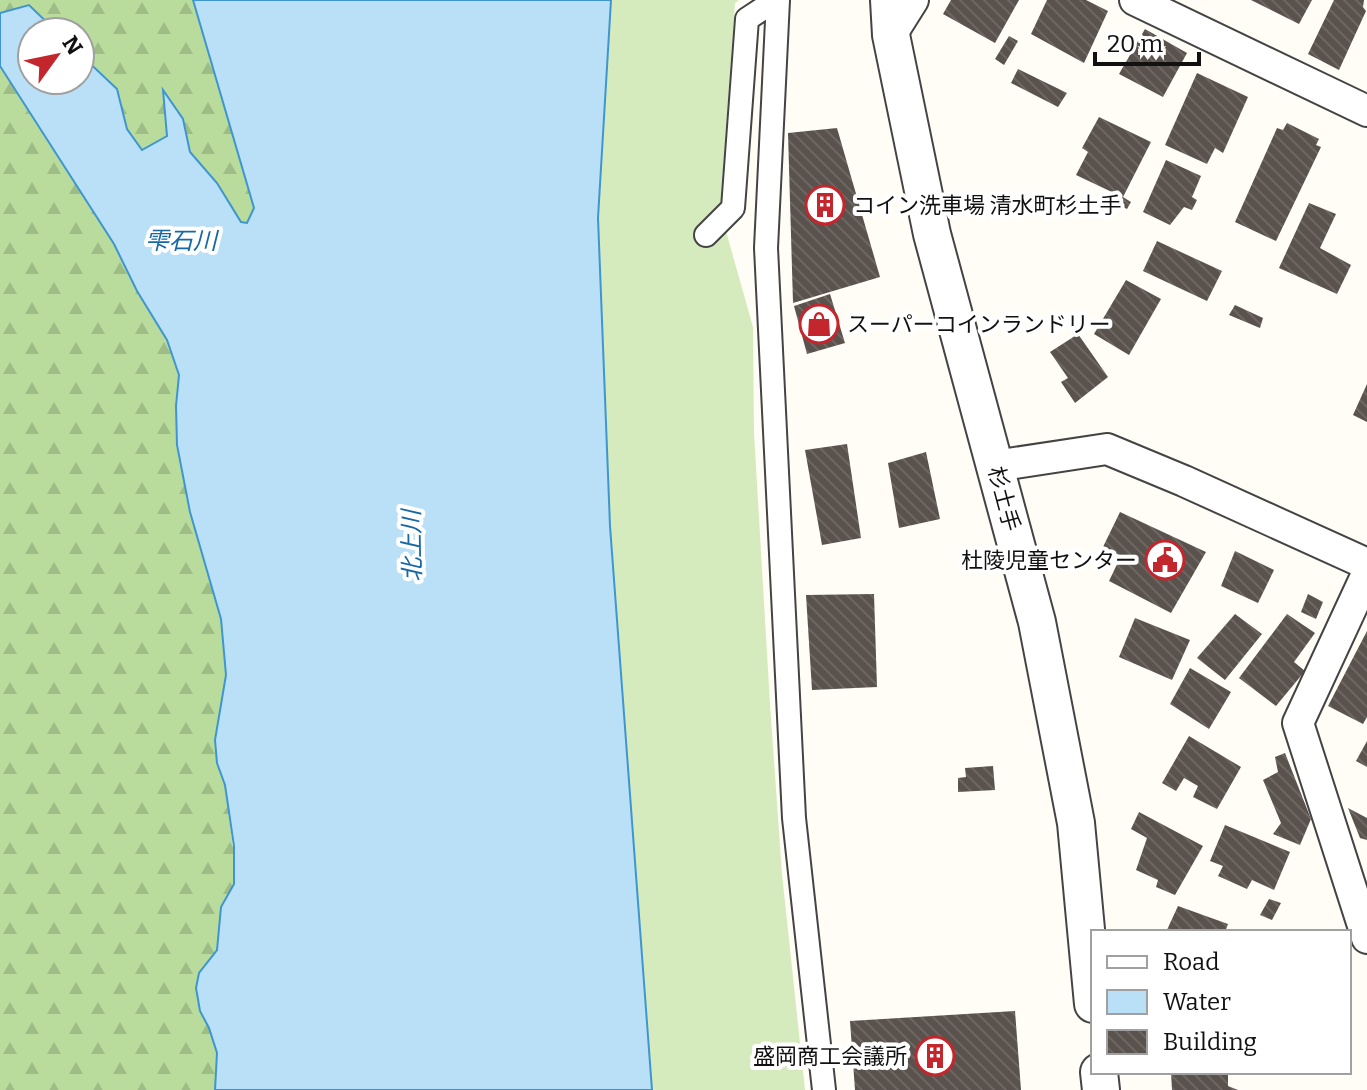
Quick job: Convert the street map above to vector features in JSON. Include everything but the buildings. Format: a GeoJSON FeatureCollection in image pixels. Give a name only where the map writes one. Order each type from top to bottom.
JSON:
{"type":"FeatureCollection","features":[{"type":"Feature","properties":{"kind":"street"},"geometry":{"type":"LineString","coordinates":[[706,235],[733,208],[747,19],[777,0]]}},
{"type":"Feature","properties":{"kind":"street"},"geometry":{"type":"LineString","coordinates":[[777,0],[766,248],[794,818],[824,1090]]}},
{"type":"Feature","properties":{"kind":"street","name":"杉土手"},"geometry":{"type":"LineString","coordinates":[[889,0],[891,35],[932,234],[1037,622],[1076,823],[1091,983]]}},
{"type":"Feature","properties":{"kind":"street"},"geometry":{"type":"LineString","coordinates":[[891,35],[913,0]]}},
{"type":"Feature","properties":{"kind":"street"},"geometry":{"type":"LineString","coordinates":[[1135,0],[1367,111]]}},
{"type":"Feature","properties":{"kind":"street"},"geometry":{"type":"LineString","coordinates":[[995,466],[1107,449],[1367,564]]}},
{"type":"Feature","properties":{"kind":"street"},"geometry":{"type":"LineString","coordinates":[[1367,574],[1298,723],[1367,938]]}},
{"type":"Feature","properties":{"kind":"green space"},"geometry":{"type":"Polygon","coordinates":[[[0,0],[193,0],[254,208],[247,223],[241,222],[217,183],[190,152],[183,119],[164,92],[167,136],[142,151],[127,129],[117,89],[96,69],[96,16],[40,16],[29,6],[0,13],[0,0]]]}},
{"type":"Feature","properties":{"kind":"green space"},"geometry":{"type":"Polygon","coordinates":[[[611,0],[739,0],[735,3],[720,210],[753,327],[754,433],[770,704],[782,874],[805,1090],[652,1090],[610,526],[598,218],[611,0]]]}},
{"type":"Feature","properties":{"kind":"green space"},"geometry":{"type":"Polygon","coordinates":[[[0,66],[16,96],[19,96],[114,244],[137,291],[167,340],[179,375],[177,445],[190,512],[221,619],[226,675],[215,740],[217,763],[225,785],[235,863],[234,884],[221,907],[217,950],[199,973],[200,1011],[217,1053],[215,1090],[0,1090],[0,66]]]}},
{"type":"Feature","properties":{"kind":"water"},"geometry":{"type":"Polygon","coordinates":[[[193,0],[611,0],[598,218],[610,526],[652,1090],[215,1090],[217,1053],[200,1011],[196,988],[199,973],[217,950],[221,907],[234,884],[234,846],[215,740],[226,675],[221,619],[190,512],[177,445],[179,375],[167,340],[137,291],[114,244],[19,96],[96,96],[96,69],[117,89],[127,129],[142,150],[167,136],[163,90],[183,119],[190,152],[217,183],[241,222],[247,223],[254,208],[193,0]]]}},
{"type":"Feature","properties":{"kind":"water"},"geometry":{"type":"Polygon","coordinates":[[[29,5],[40,16],[16,16],[16,91],[0,66],[0,13],[29,5]]]}},
{"type":"Feature","properties":{"kind":"place","name":"コイン洗車場 清水町杉土手"},"geometry":{"type":"Point","coordinates":[825,205]}},
{"type":"Feature","properties":{"kind":"place","name":"スーパーコインランドリー"},"geometry":{"type":"Point","coordinates":[819,324]}},
{"type":"Feature","properties":{"kind":"place","name":"杜陵児童センター"},"geometry":{"type":"Point","coordinates":[1165,560]}},
{"type":"Feature","properties":{"kind":"place","name":"盛岡商工会議所"},"geometry":{"type":"Point","coordinates":[935,1056]}},
{"type":"Feature","properties":{"kind":"water label","name":"雫石川"},"geometry":{"type":"Point","coordinates":[181,241]}},
{"type":"Feature","properties":{"kind":"water label","name":"北上川"},"geometry":{"type":"Point","coordinates":[412,546]}}]}
